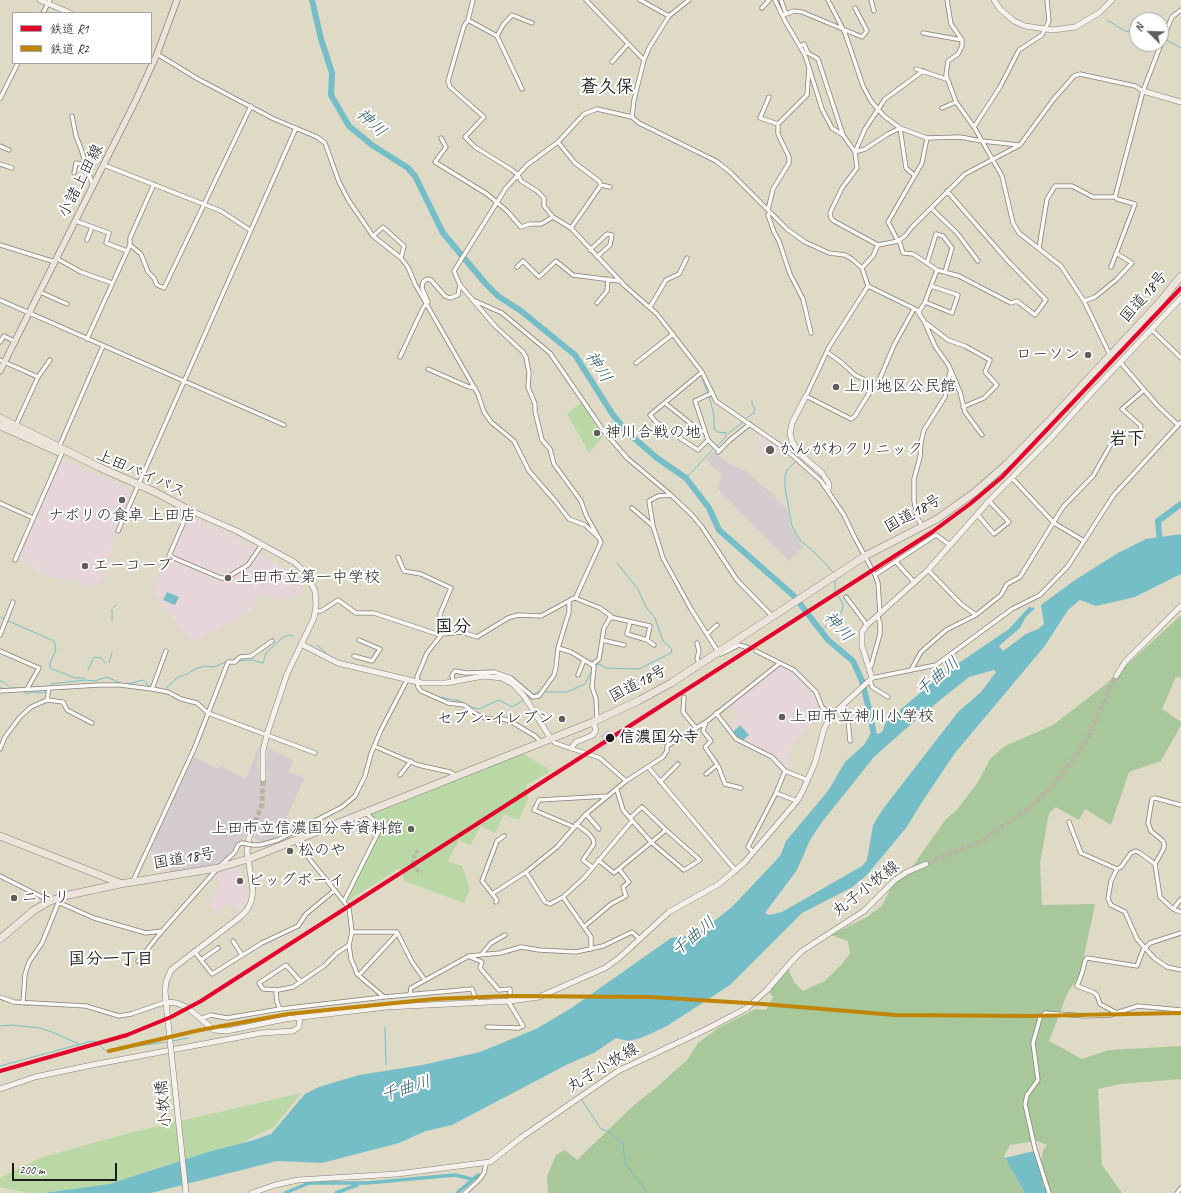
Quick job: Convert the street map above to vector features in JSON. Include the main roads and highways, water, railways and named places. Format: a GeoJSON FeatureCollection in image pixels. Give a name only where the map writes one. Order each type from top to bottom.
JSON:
{"type":"FeatureCollection","features":[{"type":"Feature","properties":{"kind":"highway","name":"国道18号"},"geometry":{"type":"LineString","coordinates":[[0,939],[29,914],[48,902],[120,884],[218,868],[248,859],[551,739],[640,700],[719,652],[865,556],[923,527],[962,502],[995,475],[1048,422],[1160,302],[1181,276]]}},
{"type":"Feature","properties":{"kind":"highway","name":"上田バイパス"},"geometry":{"type":"LineString","coordinates":[[0,418],[16,425],[60,450]]}},
{"type":"Feature","properties":{"kind":"highway","name":"上田バイパス"},"geometry":{"type":"LineString","coordinates":[[0,426],[60,450],[189,510]]}},
{"type":"Feature","properties":{"kind":"highway"},"geometry":{"type":"LineString","coordinates":[[0,836],[120,884]]}},
{"type":"Feature","properties":{"kind":"main road","name":"小諸上田線"},"geometry":{"type":"LineString","coordinates":[[0,371],[2,362],[16,342],[136,100],[157,54],[177,0]]}},
{"type":"Feature","properties":{"kind":"water","name":"千曲川"},"geometry":{"type":"Polygon","coordinates":[[[1181,534],[1181,574],[1135,597],[1096,606],[1080,600],[1068,610],[1044,647],[955,753],[906,828],[866,876],[851,888],[802,913],[730,985],[667,1026],[641,1038],[628,1041],[616,1038],[594,1053],[568,1064],[452,1125],[426,1131],[399,1143],[322,1163],[277,1161],[151,1193],[44,1193],[109,1184],[208,1152],[271,1134],[305,1094],[319,1087],[359,1075],[422,1065],[480,1052],[536,1029],[573,1007],[671,938],[696,935],[732,907],[780,856],[786,841],[828,791],[845,762],[864,745],[871,733],[878,734],[882,732],[886,722],[941,675],[1009,629],[1029,607],[1035,608],[1025,618],[1020,628],[999,646],[1003,651],[1026,634],[1038,629],[1044,624],[1041,605],[1075,580],[1118,553],[1146,539],[1181,534]],[[994,670],[969,677],[919,717],[874,757],[822,822],[810,840],[797,870],[765,913],[769,915],[782,912],[862,866],[867,860],[873,825],[883,809],[958,712],[981,692],[996,672],[994,670]]]}},
{"type":"Feature","properties":{"kind":"water"},"geometry":{"type":"Polygon","coordinates":[[[167,592],[179,597],[175,605],[163,600],[167,592]]]}},
{"type":"Feature","properties":{"kind":"water"},"geometry":{"type":"Polygon","coordinates":[[[740,725],[749,735],[742,741],[733,732],[740,725]]]}},
{"type":"Feature","properties":{"kind":"water"},"geometry":{"type":"Polygon","coordinates":[[[1034,1151],[1039,1162],[1043,1185],[1048,1192],[1046,1193],[1025,1193],[1005,1158],[1034,1151]]]}},
{"type":"Feature","properties":{"kind":"waterway","name":"神川"},"geometry":{"type":"LineString","coordinates":[[312,0],[321,39],[332,73],[331,95],[349,126],[372,145],[408,168],[415,176],[443,233],[485,283],[498,296],[521,311],[575,355],[613,415],[627,432],[657,458],[686,478],[709,508],[719,530],[794,596],[828,640],[853,661],[862,681],[875,741]]}},
{"type":"Feature","properties":{"kind":"waterway"},"geometry":{"type":"LineString","coordinates":[[1107,20],[1125,31],[1129,32]]}},
{"type":"Feature","properties":{"kind":"waterway"},"geometry":{"type":"LineString","coordinates":[[1169,41],[1181,48]]}},
{"type":"Feature","properties":{"kind":"waterway"},"geometry":{"type":"LineString","coordinates":[[702,379],[708,393]]}},
{"type":"Feature","properties":{"kind":"waterway"},"geometry":{"type":"LineString","coordinates":[[709,396],[714,415],[714,429],[718,432],[726,433],[726,437],[717,446]]}},
{"type":"Feature","properties":{"kind":"waterway"},"geometry":{"type":"LineString","coordinates":[[745,419],[754,413],[755,408],[752,405],[752,401]]}},
{"type":"Feature","properties":{"kind":"waterway"},"geometry":{"type":"LineString","coordinates":[[729,433],[743,422]]}},
{"type":"Feature","properties":{"kind":"waterway"},"geometry":{"type":"LineString","coordinates":[[686,478],[714,448]]}},
{"type":"Feature","properties":{"kind":"waterway"},"geometry":{"type":"LineString","coordinates":[[797,460],[787,470],[785,476],[785,488],[792,526],[800,540],[833,572]]}},
{"type":"Feature","properties":{"kind":"waterway"},"geometry":{"type":"LineString","coordinates":[[1160,545],[1158,521],[1181,504]]}},
{"type":"Feature","properties":{"kind":"waterway"},"geometry":{"type":"LineString","coordinates":[[595,666],[599,664],[606,668],[639,669],[671,653],[672,649],[663,641],[655,618],[646,607],[638,589],[617,563]]}},
{"type":"Feature","properties":{"kind":"waterway"},"geometry":{"type":"LineString","coordinates":[[821,630],[838,618],[843,608],[843,604],[835,591],[835,581]]}},
{"type":"Feature","properties":{"kind":"waterway"},"geometry":{"type":"LineString","coordinates":[[113,608],[116,605]]}},
{"type":"Feature","properties":{"kind":"waterway"},"geometry":{"type":"LineString","coordinates":[[112,610],[112,621]]}},
{"type":"Feature","properties":{"kind":"waterway"},"geometry":{"type":"LineString","coordinates":[[1,617],[5,620]]}},
{"type":"Feature","properties":{"kind":"waterway"},"geometry":{"type":"LineString","coordinates":[[8,621],[54,641],[56,649],[50,664],[50,668],[75,678],[84,678]]}},
{"type":"Feature","properties":{"kind":"waterway"},"geometry":{"type":"LineString","coordinates":[[237,661],[252,660],[263,663],[266,653],[282,638],[288,635],[293,636]]}},
{"type":"Feature","properties":{"kind":"waterway"},"geometry":{"type":"LineString","coordinates":[[308,645],[312,647]]}},
{"type":"Feature","properties":{"kind":"waterway"},"geometry":{"type":"LineString","coordinates":[[317,645],[326,653]]}},
{"type":"Feature","properties":{"kind":"waterway"},"geometry":{"type":"LineString","coordinates":[[109,662],[112,653]]}},
{"type":"Feature","properties":{"kind":"waterway"},"geometry":{"type":"LineString","coordinates":[[88,670],[94,657],[101,658],[106,663]]}},
{"type":"Feature","properties":{"kind":"waterway"},"geometry":{"type":"LineString","coordinates":[[166,688],[178,677],[195,669],[205,666],[214,667],[228,661]]}},
{"type":"Feature","properties":{"kind":"waterway"},"geometry":{"type":"LineString","coordinates":[[546,692],[567,692],[585,684],[592,670]]}},
{"type":"Feature","properties":{"kind":"waterway"},"geometry":{"type":"LineString","coordinates":[[51,684],[85,680],[95,681],[107,677],[120,683]]}},
{"type":"Feature","properties":{"kind":"waterway"},"geometry":{"type":"LineString","coordinates":[[129,684],[143,680],[149,686]]}},
{"type":"Feature","properties":{"kind":"waterway"},"geometry":{"type":"LineString","coordinates":[[0,681],[4,682],[10,688],[18,688]]}},
{"type":"Feature","properties":{"kind":"waterway"},"geometry":{"type":"LineString","coordinates":[[0,687],[4,689]]}},
{"type":"Feature","properties":{"kind":"waterway"},"geometry":{"type":"LineString","coordinates":[[23,691],[27,694],[32,692],[43,693],[46,691]]}},
{"type":"Feature","properties":{"kind":"waterway"},"geometry":{"type":"LineString","coordinates":[[534,694],[540,691]]}},
{"type":"Feature","properties":{"kind":"waterway"},"geometry":{"type":"LineString","coordinates":[[439,697],[460,701],[471,707],[479,709],[499,700],[512,707],[524,700]]}},
{"type":"Feature","properties":{"kind":"waterway"},"geometry":{"type":"LineString","coordinates":[[0,1026],[11,1025],[40,1028],[79,1044]]}},
{"type":"Feature","properties":{"kind":"waterway"},"geometry":{"type":"LineString","coordinates":[[385,1027],[386,1065]]}},
{"type":"Feature","properties":{"kind":"waterway"},"geometry":{"type":"LineString","coordinates":[[173,1041],[188,1038]]}},
{"type":"Feature","properties":{"kind":"waterway"},"geometry":{"type":"LineString","coordinates":[[0,1066],[92,1041],[96,1042],[107,1052],[123,1048],[167,1042]]}},
{"type":"Feature","properties":{"kind":"waterway"},"geometry":{"type":"LineString","coordinates":[[581,1099],[601,1129],[610,1132],[615,1138],[623,1143],[625,1164],[648,1193]]}},
{"type":"Feature","properties":{"kind":"waterway"},"geometry":{"type":"LineString","coordinates":[[285,1193],[309,1183],[367,1183],[455,1175],[472,1179]]}},
{"type":"Feature","properties":{"kind":"waterway"},"geometry":{"type":"LineString","coordinates":[[457,1193],[478,1175]]}},
{"type":"Feature","properties":{"kind":"waterway"},"geometry":{"type":"LineString","coordinates":[[336,1193],[357,1185]]}},
{"type":"Feature","properties":{"kind":"tunnel"},"geometry":{"type":"LineString","coordinates":[[926,864],[983,840],[1028,809],[1052,786],[1071,763],[1087,739],[1116,676]]}},
{"type":"Feature","properties":{"kind":"tunnel"},"geometry":{"type":"LineString","coordinates":[[255,822],[262,805],[263,779]]}},
{"type":"Feature","properties":{"kind":"tunnel"},"geometry":{"type":"LineString","coordinates":[[418,850],[413,859],[413,864],[416,870],[422,872]]}},
{"type":"Feature","properties":{"kind":"rail line","name":"R1"},"geometry":{"type":"LineString","coordinates":[[0,1071],[127,1035],[171,1017],[201,1001],[932,532],[970,504],[1002,477],[1181,288]]}},
{"type":"Feature","properties":{"kind":"rail line","name":"R2"},"geometry":{"type":"LineString","coordinates":[[109,1051],[200,1030],[288,1014],[434,999],[507,996],[650,997],[763,1004],[895,1015],[1029,1016],[1181,1013]]}},
{"type":"Feature","properties":{"kind":"place","name":"ローソン"},"geometry":{"type":"Point","coordinates":[1088,355]}},
{"type":"Feature","properties":{"kind":"place","name":"上川地区公民館"},"geometry":{"type":"Point","coordinates":[836,387]}},
{"type":"Feature","properties":{"kind":"place","name":"神川合戦の地"},"geometry":{"type":"Point","coordinates":[597,433]}},
{"type":"Feature","properties":{"kind":"place","name":"かんがわクリニック"},"geometry":{"type":"Point","coordinates":[770,450]}},
{"type":"Feature","properties":{"kind":"place","name":"ナポリの食卓 上田店"},"geometry":{"type":"Point","coordinates":[122,500]}},
{"type":"Feature","properties":{"kind":"place","name":"エーコープ"},"geometry":{"type":"Point","coordinates":[85,566]}},
{"type":"Feature","properties":{"kind":"place","name":"上田市立第一中学校"},"geometry":{"type":"Point","coordinates":[228,578]}},
{"type":"Feature","properties":{"kind":"place","name":"上田市立神川小学校"},"geometry":{"type":"Point","coordinates":[782,717]}},
{"type":"Feature","properties":{"kind":"place","name":"セブン-イレブン"},"geometry":{"type":"Point","coordinates":[562,719]}},
{"type":"Feature","properties":{"kind":"place","name":"信濃国分寺"},"geometry":{"type":"Point","coordinates":[610,738]}},
{"type":"Feature","properties":{"kind":"place","name":"上田市立信濃国分寺資料館"},"geometry":{"type":"Point","coordinates":[411,829]}},
{"type":"Feature","properties":{"kind":"place","name":"松のや"},"geometry":{"type":"Point","coordinates":[290,851]}},
{"type":"Feature","properties":{"kind":"place","name":"ビッグボーイ"},"geometry":{"type":"Point","coordinates":[240,881]}},
{"type":"Feature","properties":{"kind":"place","name":"ニトリ"},"geometry":{"type":"Point","coordinates":[14,898]}},
{"type":"Feature","properties":{"kind":"district","name":"蒼久保"},"geometry":{"type":"Point","coordinates":[607,87]}},
{"type":"Feature","properties":{"kind":"district","name":"岩下"},"geometry":{"type":"Point","coordinates":[1127,439]}},
{"type":"Feature","properties":{"kind":"district","name":"国分"},"geometry":{"type":"Point","coordinates":[453,627]}},
{"type":"Feature","properties":{"kind":"district","name":"国分一丁目"},"geometry":{"type":"Point","coordinates":[111,960]}}]}
